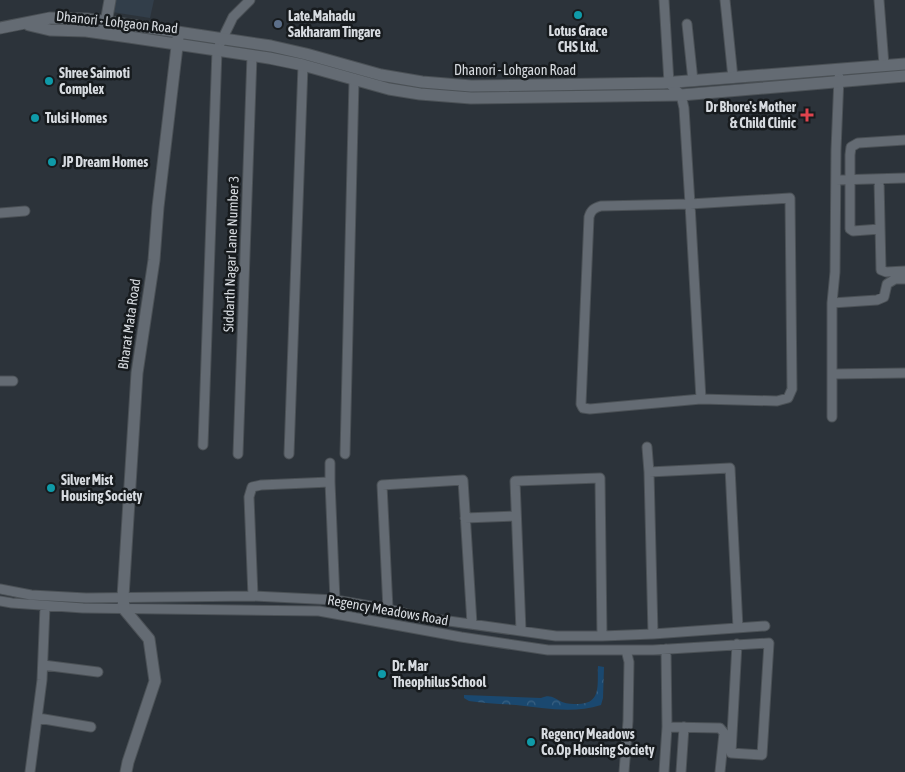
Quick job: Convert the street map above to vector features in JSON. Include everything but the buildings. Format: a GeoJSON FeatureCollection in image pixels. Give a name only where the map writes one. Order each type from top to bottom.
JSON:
{"type":"FeatureCollection","features":[{"type":"Feature","properties":{"kind":"main road"},"geometry":{"type":"LineString","coordinates":[[105,28],[110,0]]}},
{"type":"Feature","properties":{"kind":"main road","name":"Dhanori - Lohgaon Road"},"geometry":{"type":"LineString","coordinates":[[0,28],[30,25],[50,18],[178,38],[222,38],[271,46],[381,75],[422,82],[471,86],[669,83],[905,64]]}},
{"type":"Feature","properties":{"kind":"main road","name":"Dhanori - Lohgaon Road"},"geometry":{"type":"LineString","coordinates":[[178,38],[217,50],[303,65],[389,89],[420,94],[471,98],[681,95],[905,76]]}},
{"type":"Feature","properties":{"kind":"main road","name":"Bharat Mata Road"},"geometry":{"type":"LineString","coordinates":[[124,609],[123,597],[137,373],[154,260],[158,207],[178,38]]}},
{"type":"Feature","properties":{"kind":"main road"},"geometry":{"type":"LineString","coordinates":[[124,609],[149,639],[155,681],[126,772]]}},
{"type":"Feature","properties":{"kind":"street"},"geometry":{"type":"LineString","coordinates":[[203,445],[217,50],[233,17],[250,0]]}},
{"type":"Feature","properties":{"kind":"street"},"geometry":{"type":"LineString","coordinates":[[664,0],[669,83],[681,95],[686,131],[701,399]]}},
{"type":"Feature","properties":{"kind":"street"},"geometry":{"type":"LineString","coordinates":[[726,0],[733,78]]}},
{"type":"Feature","properties":{"kind":"street"},"geometry":{"type":"LineString","coordinates":[[880,0],[884,65]]}},
{"type":"Feature","properties":{"kind":"street"},"geometry":{"type":"LineString","coordinates":[[687,24],[693,81]]}},
{"type":"Feature","properties":{"kind":"street","name":"Siddarth Nagar Lane Number 3"},"geometry":{"type":"LineString","coordinates":[[238,454],[252,55]]}},
{"type":"Feature","properties":{"kind":"street"},"geometry":{"type":"LineString","coordinates":[[289,454],[303,65]]}},
{"type":"Feature","properties":{"kind":"street"},"geometry":{"type":"LineString","coordinates":[[832,417],[832,303],[835,272],[838,69]]}},
{"type":"Feature","properties":{"kind":"street"},"geometry":{"type":"LineString","coordinates":[[345,454],[354,80]]}},
{"type":"Feature","properties":{"kind":"street"},"geometry":{"type":"LineString","coordinates":[[880,229],[853,231],[850,228],[851,147],[858,143],[905,140]]}},
{"type":"Feature","properties":{"kind":"street"},"geometry":{"type":"LineString","coordinates":[[836,180],[905,178]]}},
{"type":"Feature","properties":{"kind":"street"},"geometry":{"type":"LineString","coordinates":[[879,179],[881,270],[886,272],[905,271]]}},
{"type":"Feature","properties":{"kind":"street"},"geometry":{"type":"LineString","coordinates":[[790,198],[792,389],[788,398],[777,401],[701,399],[590,409],[583,408],[581,404],[589,217],[591,211],[595,208],[606,206],[690,204],[790,198]]}},
{"type":"Feature","properties":{"kind":"street"},"geometry":{"type":"LineString","coordinates":[[0,213],[25,210]]}},
{"type":"Feature","properties":{"kind":"street"},"geometry":{"type":"LineString","coordinates":[[832,303],[877,300],[884,296],[888,284],[895,279],[905,279]]}},
{"type":"Feature","properties":{"kind":"street"},"geometry":{"type":"LineString","coordinates":[[833,374],[905,373]]}},
{"type":"Feature","properties":{"kind":"street"},"geometry":{"type":"LineString","coordinates":[[0,381],[13,381]]}},
{"type":"Feature","properties":{"kind":"street"},"geometry":{"type":"LineString","coordinates":[[647,447],[654,634]]}},
{"type":"Feature","properties":{"kind":"street"},"geometry":{"type":"LineString","coordinates":[[330,463],[335,600]]}},
{"type":"Feature","properties":{"kind":"street"},"geometry":{"type":"LineString","coordinates":[[649,472],[730,468],[738,628]]}},
{"type":"Feature","properties":{"kind":"street"},"geometry":{"type":"LineString","coordinates":[[521,631],[515,481],[600,478],[602,636]]}},
{"type":"Feature","properties":{"kind":"street"},"geometry":{"type":"LineString","coordinates":[[388,609],[382,485],[463,480],[472,624]]}},
{"type":"Feature","properties":{"kind":"street"},"geometry":{"type":"LineString","coordinates":[[253,596],[249,497],[252,487],[261,484],[330,482]]}},
{"type":"Feature","properties":{"kind":"street"},"geometry":{"type":"LineString","coordinates":[[465,518],[516,516]]}},
{"type":"Feature","properties":{"kind":"street"},"geometry":{"type":"LineString","coordinates":[[0,589],[31,595],[86,598],[253,596],[335,600],[388,609],[420,617],[556,636],[654,634],[765,626]]}},
{"type":"Feature","properties":{"kind":"street","name":"Regency Meadows Road"},"geometry":{"type":"LineString","coordinates":[[0,601],[45,606],[124,609],[319,611],[461,637],[548,650],[666,649],[738,644],[770,643],[762,756],[731,753],[738,644]]}},
{"type":"Feature","properties":{"kind":"street"},"geometry":{"type":"LineString","coordinates":[[30,772],[43,665],[45,606]]}},
{"type":"Feature","properties":{"kind":"street"},"geometry":{"type":"LineString","coordinates":[[664,772],[667,727],[666,649]]}},
{"type":"Feature","properties":{"kind":"street"},"geometry":{"type":"LineString","coordinates":[[624,772],[628,721],[629,662],[626,650]]}},
{"type":"Feature","properties":{"kind":"street"},"geometry":{"type":"LineString","coordinates":[[43,665],[98,672]]}},
{"type":"Feature","properties":{"kind":"street"},"geometry":{"type":"LineString","coordinates":[[38,718],[91,727]]}},
{"type":"Feature","properties":{"kind":"street"},"geometry":{"type":"LineString","coordinates":[[667,727],[720,728],[724,733],[720,772]]}},
{"type":"Feature","properties":{"kind":"street"},"geometry":{"type":"LineString","coordinates":[[681,772],[684,727]]}},
{"type":"Feature","properties":{"kind":"shaded area"},"geometry":{"type":"Polygon","coordinates":[[[115,0],[154,0],[150,18],[112,12],[115,0]]]}},
{"type":"Feature","properties":{"kind":"green space"},"geometry":{"type":"Polygon","coordinates":[[[598,666],[604,667],[603,698],[601,705],[590,708],[548,709],[469,701],[464,698],[464,695],[541,698],[550,696],[566,703],[586,703],[595,697],[597,692],[598,666]]]}},
{"type":"Feature","properties":{"kind":"place","name":"Lotus Grace CHS Ltd."},"geometry":{"type":"Point","coordinates":[578,15]}},
{"type":"Feature","properties":{"kind":"place","name":"Late.Mahadu Sakharam Tingare"},"geometry":{"type":"Point","coordinates":[278,24]}},
{"type":"Feature","properties":{"kind":"place","name":"Shree Saimoti Complex"},"geometry":{"type":"Point","coordinates":[49,81]}},
{"type":"Feature","properties":{"kind":"place","name":"Dr Bhore's Mother & Child Clinic"},"geometry":{"type":"Point","coordinates":[807,115]}},
{"type":"Feature","properties":{"kind":"place","name":"Tulsi Homes"},"geometry":{"type":"Point","coordinates":[35,118]}},
{"type":"Feature","properties":{"kind":"place","name":"JP Dream Homes"},"geometry":{"type":"Point","coordinates":[52,162]}},
{"type":"Feature","properties":{"kind":"place","name":"Silver Mist Housing Society"},"geometry":{"type":"Point","coordinates":[51,488]}},
{"type":"Feature","properties":{"kind":"place","name":"Dr. Mar Theophilus School"},"geometry":{"type":"Point","coordinates":[382,674]}},
{"type":"Feature","properties":{"kind":"place","name":"Regency Meadows Co.Op Housing Society"},"geometry":{"type":"Point","coordinates":[531,742]}}]}
